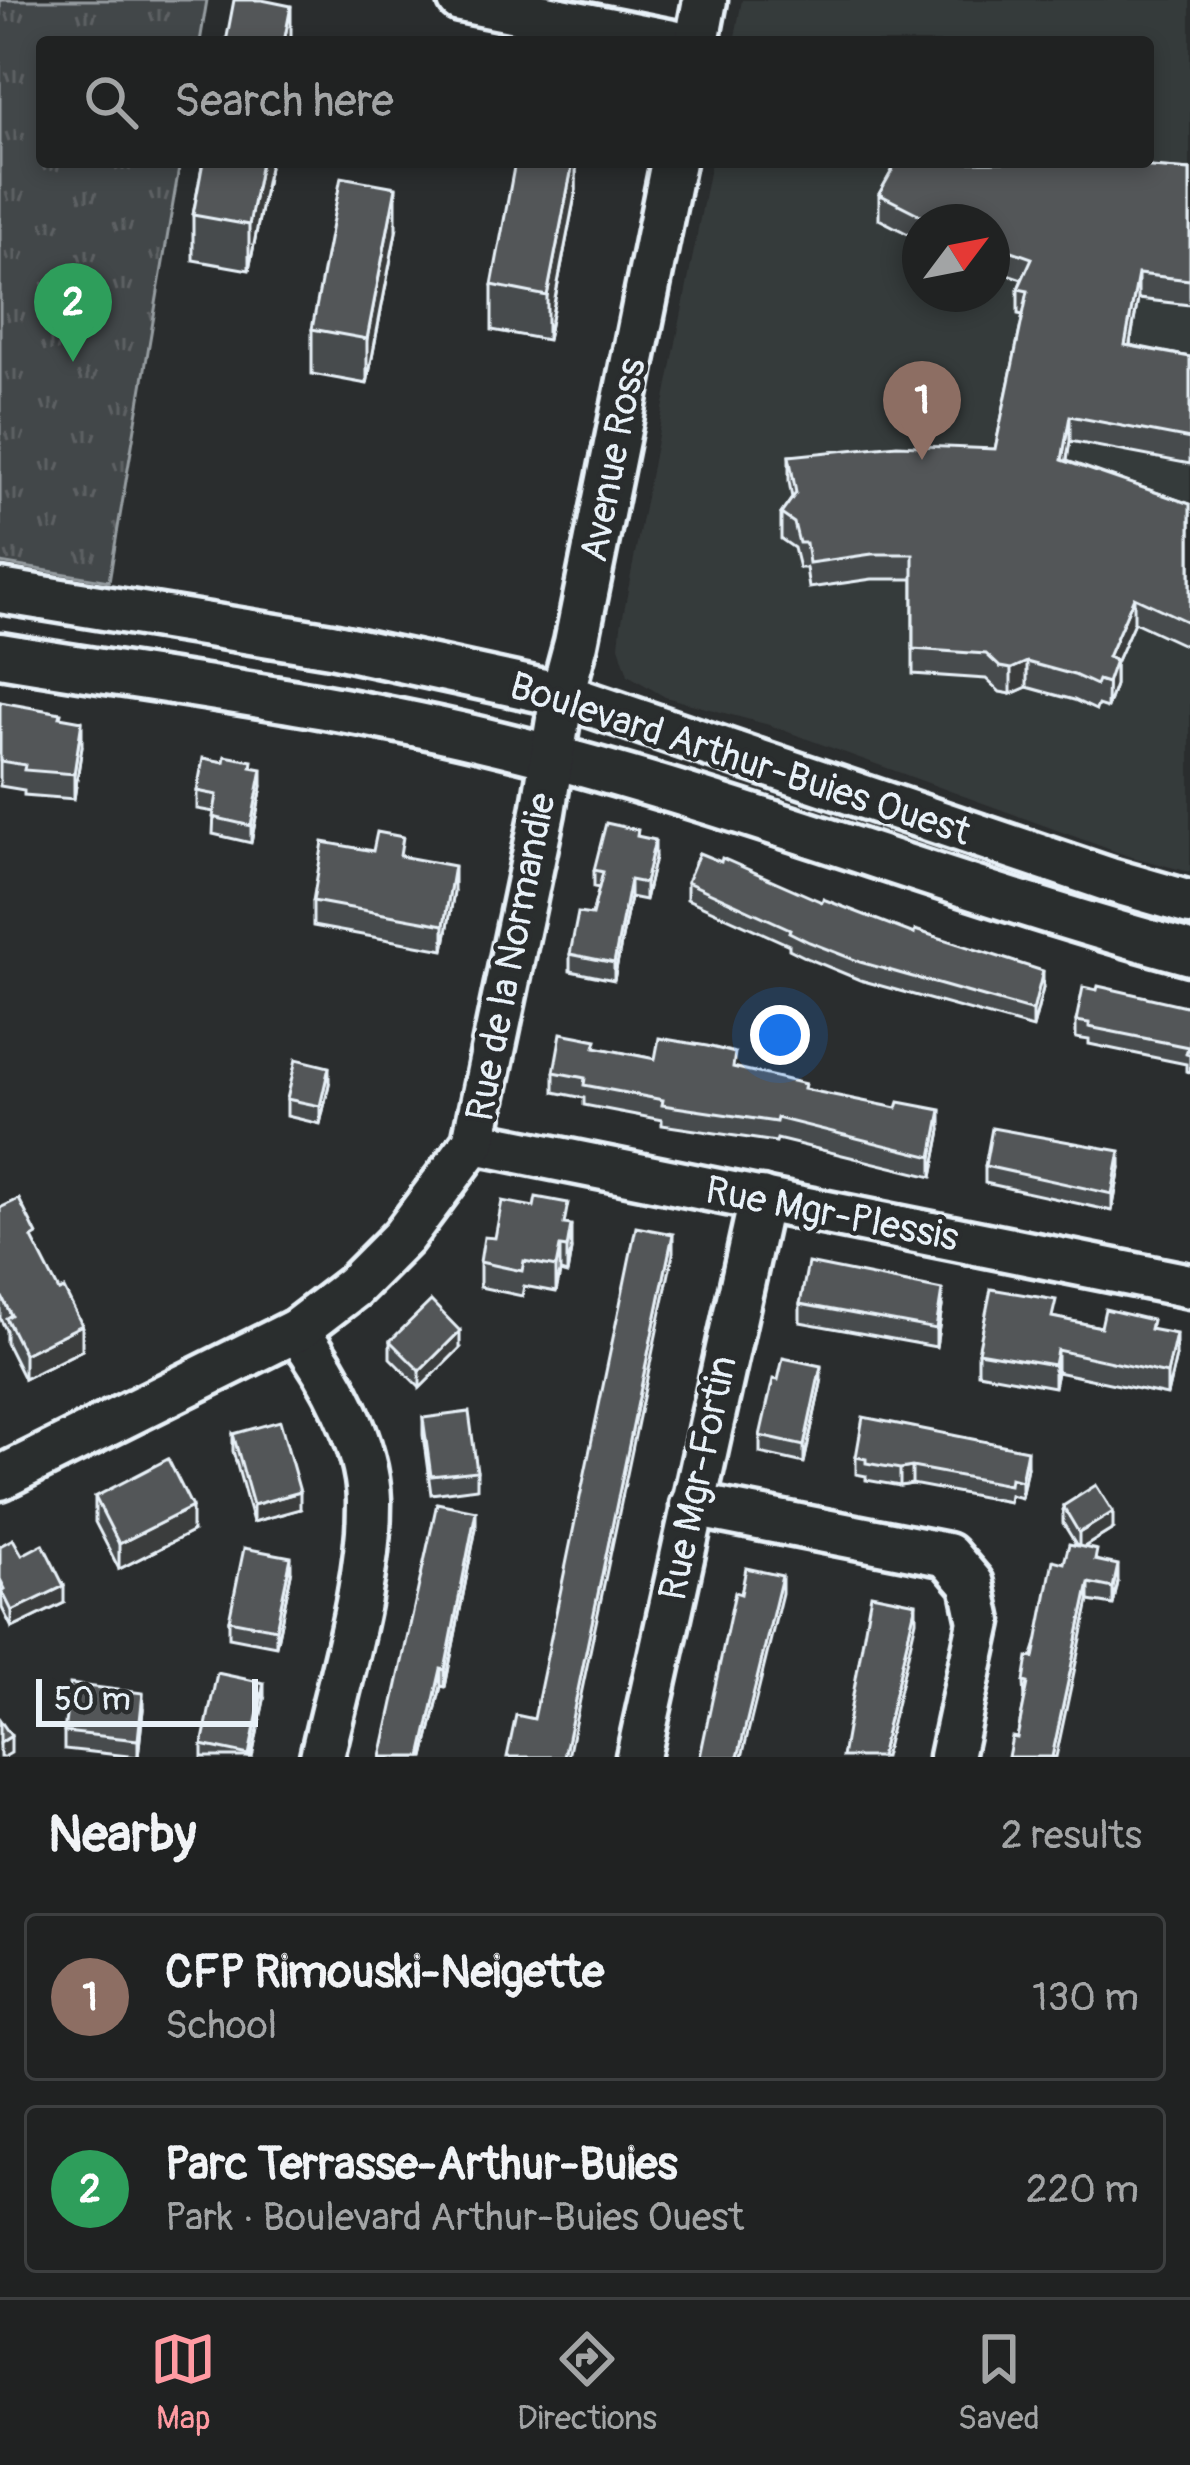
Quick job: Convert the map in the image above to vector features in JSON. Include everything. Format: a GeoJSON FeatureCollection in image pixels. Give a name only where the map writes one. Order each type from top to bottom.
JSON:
{"type":"FeatureCollection","features":[{"type":"Feature","properties":{"kind":"street"},"geometry":{"type":"LineString","coordinates":[[460,0],[643,36]]}},
{"type":"Feature","properties":{"kind":"street"},"geometry":{"type":"LineString","coordinates":[[698,36],[705,0]]}},
{"type":"Feature","properties":{"kind":"street","name":"Avenue Ross"},"geometry":{"type":"LineString","coordinates":[[550,756],[672,168]]}},
{"type":"Feature","properties":{"kind":"street","name":"Boulevard Arthur-Buies Ouest"},"geometry":{"type":"LineString","coordinates":[[0,591],[331,645],[562,695],[1190,903]]}},
{"type":"Feature","properties":{"kind":"street","name":"Boulevard Arthur-Buies Ouest"},"geometry":{"type":"LineString","coordinates":[[0,655],[327,710],[550,756],[808,833],[1080,923],[1190,953]]}},
{"type":"Feature","properties":{"kind":"street","name":"Rue de la Normandie"},"geometry":{"type":"LineString","coordinates":[[0,1478],[297,1330],[353,1287],[403,1237],[474,1142],[543,812],[550,756]]}},
{"type":"Feature","properties":{"kind":"street","name":"Rue Mgr-Plessis"},"geometry":{"type":"LineString","coordinates":[[474,1142],[1190,1286]]}},
{"type":"Feature","properties":{"kind":"street","name":"Rue Mgr-Fortin"},"geometry":{"type":"LineString","coordinates":[[638,1757],[761,1199]]}},
{"type":"Feature","properties":{"kind":"street"},"geometry":{"type":"LineString","coordinates":[[297,1330],[322,1365],[359,1448],[369,1498],[363,1565],[322,1757]]}},
{"type":"Feature","properties":{"kind":"street"},"geometry":{"type":"LineString","coordinates":[[692,1505],[947,1556],[972,1584],[980,1622],[950,1757]]}},
{"type":"Feature","properties":{"kind":"shaded area"},"geometry":{"type":"Polygon","coordinates":[[[742,0],[1190,0],[1190,872],[1128,856],[769,725],[665,697],[628,675],[619,646],[710,168],[1154,168],[1154,36],[735,36],[742,0]]]}},
{"type":"Feature","properties":{"kind":"green space"},"geometry":{"type":"Polygon","coordinates":[[[0,0],[207,0],[201,36],[36,36],[36,168],[179,168],[109,581],[0,563],[0,0]]]}},
{"type":"Feature","properties":{"kind":"building"},"geometry":{"type":"Polygon","coordinates":[[[234,0],[291,6],[285,36],[227,36],[234,0]]]}},
{"type":"Feature","properties":{"kind":"building"},"geometry":{"type":"Polygon","coordinates":[[[202,168],[260,168],[249,225],[193,215],[202,168]]]}},
{"type":"Feature","properties":{"kind":"building"},"geometry":{"type":"Polygon","coordinates":[[[514,168],[572,168],[547,296],[492,285],[514,168]]]}},
{"type":"Feature","properties":{"kind":"building"},"geometry":{"type":"Polygon","coordinates":[[[894,168],[1190,170],[1190,280],[1138,274],[1125,345],[1190,357],[1190,439],[1070,416],[1062,460],[1190,504],[1190,623],[1134,597],[1108,657],[1115,660],[1107,683],[1098,680],[1096,685],[1027,662],[1011,669],[1000,667],[986,654],[913,649],[913,554],[809,563],[806,543],[799,543],[794,523],[781,514],[796,493],[789,456],[897,445],[995,449],[1028,291],[1018,289],[1032,258],[1010,250],[1010,204],[902,206],[879,194],[894,168]]]}},
{"type":"Feature","properties":{"kind":"building"},"geometry":{"type":"Polygon","coordinates":[[[341,177],[396,187],[367,339],[312,329],[341,177]]]}},
{"type":"Feature","properties":{"kind":"building"},"geometry":{"type":"Polygon","coordinates":[[[0,702],[82,721],[74,774],[24,770],[25,765],[0,761],[0,702]]]}},
{"type":"Feature","properties":{"kind":"building"},"geometry":{"type":"Polygon","coordinates":[[[225,756],[252,761],[251,767],[262,769],[251,826],[213,817],[217,795],[197,791],[203,758],[224,762],[225,756]]]}},
{"type":"Feature","properties":{"kind":"building"},"geometry":{"type":"Polygon","coordinates":[[[606,823],[638,830],[637,836],[655,840],[645,883],[630,880],[614,963],[570,954],[578,913],[592,915],[603,872],[594,870],[606,823]]]}},
{"type":"Feature","properties":{"kind":"building"},"geometry":{"type":"Polygon","coordinates":[[[377,832],[403,837],[400,856],[454,866],[444,925],[313,901],[323,842],[373,851],[377,832]]]}},
{"type":"Feature","properties":{"kind":"building"},"geometry":{"type":"Polygon","coordinates":[[[699,853],[914,934],[915,930],[1043,971],[1033,1011],[860,962],[809,942],[687,882],[699,853]]]}},
{"type":"Feature","properties":{"kind":"building"},"geometry":{"type":"Polygon","coordinates":[[[1098,986],[1190,1007],[1190,1055],[1186,1054],[1188,1047],[1076,1021],[1083,987],[1097,990],[1098,986]]]}},
{"type":"Feature","properties":{"kind":"building"},"geometry":{"type":"Polygon","coordinates":[[[561,1033],[597,1040],[595,1047],[655,1059],[659,1038],[707,1046],[735,1053],[733,1067],[805,1084],[804,1089],[897,1108],[899,1102],[941,1110],[932,1157],[777,1118],[776,1122],[662,1105],[663,1100],[584,1085],[585,1078],[554,1072],[561,1033]]]}},
{"type":"Feature","properties":{"kind":"building"},"geometry":{"type":"Polygon","coordinates":[[[296,1059],[329,1067],[320,1106],[287,1099],[296,1059]]]}},
{"type":"Feature","properties":{"kind":"building"},"geometry":{"type":"Polygon","coordinates":[[[992,1128],[1120,1151],[1112,1194],[985,1166],[992,1128]]]}},
{"type":"Feature","properties":{"kind":"building"},"geometry":{"type":"Polygon","coordinates":[[[536,1197],[568,1203],[567,1248],[560,1247],[556,1267],[524,1261],[522,1271],[480,1262],[484,1237],[495,1238],[502,1201],[534,1207],[536,1197]]]}},
{"type":"Feature","properties":{"kind":"building"},"geometry":{"type":"Polygon","coordinates":[[[19,1199],[37,1235],[32,1238],[82,1325],[24,1354],[0,1293],[0,1208],[19,1199]]]}},
{"type":"Feature","properties":{"kind":"building"},"geometry":{"type":"Polygon","coordinates":[[[636,1227],[673,1234],[564,1757],[507,1757],[516,1715],[534,1719],[636,1227]]]}},
{"type":"Feature","properties":{"kind":"building"},"geometry":{"type":"Polygon","coordinates":[[[808,1263],[942,1290],[936,1329],[800,1304],[808,1263]]]}},
{"type":"Feature","properties":{"kind":"building"},"geometry":{"type":"Polygon","coordinates":[[[991,1289],[1056,1300],[1052,1317],[1101,1327],[1105,1309],[1152,1320],[1150,1329],[1176,1334],[1167,1374],[1057,1350],[1054,1365],[978,1352],[991,1289]]]}},
{"type":"Feature","properties":{"kind":"building"},"geometry":{"type":"Polygon","coordinates":[[[431,1301],[460,1331],[420,1371],[390,1341],[431,1301]]]}},
{"type":"Feature","properties":{"kind":"building"},"geometry":{"type":"Polygon","coordinates":[[[783,1358],[821,1366],[804,1446],[760,1436],[773,1379],[778,1380],[783,1358]]]}},
{"type":"Feature","properties":{"kind":"building"},"geometry":{"type":"Polygon","coordinates":[[[469,1412],[477,1471],[431,1476],[423,1418],[469,1412]]]}},
{"type":"Feature","properties":{"kind":"building"},"geometry":{"type":"Polygon","coordinates":[[[863,1417],[1027,1450],[1021,1481],[1010,1478],[1009,1485],[866,1463],[856,1457],[863,1417]]]}},
{"type":"Feature","properties":{"kind":"building"},"geometry":{"type":"Polygon","coordinates":[[[280,1421],[300,1492],[253,1505],[233,1434],[280,1421]]]}},
{"type":"Feature","properties":{"kind":"building"},"geometry":{"type":"Polygon","coordinates":[[[168,1459],[192,1507],[119,1544],[95,1497],[168,1459]]]}},
{"type":"Feature","properties":{"kind":"building"},"geometry":{"type":"Polygon","coordinates":[[[1096,1485],[1113,1512],[1079,1533],[1063,1506],[1096,1485]]]}},
{"type":"Feature","properties":{"kind":"building"},"geometry":{"type":"Polygon","coordinates":[[[437,1503],[476,1511],[445,1670],[441,1669],[421,1757],[381,1757],[437,1503]]]}},
{"type":"Feature","properties":{"kind":"building"},"geometry":{"type":"Polygon","coordinates":[[[13,1539],[22,1555],[43,1544],[64,1586],[12,1611],[2,1591],[0,1546],[13,1539]]]}},
{"type":"Feature","properties":{"kind":"building"},"geometry":{"type":"Polygon","coordinates":[[[1069,1544],[1097,1550],[1095,1560],[1118,1565],[1113,1588],[1089,1583],[1052,1757],[1008,1757],[1012,1737],[1017,1738],[1028,1657],[1034,1658],[1053,1560],[1064,1563],[1069,1544]]]}},
{"type":"Feature","properties":{"kind":"building"},"geometry":{"type":"Polygon","coordinates":[[[244,1548],[291,1557],[276,1629],[229,1620],[244,1548]]]}},
{"type":"Feature","properties":{"kind":"building"},"geometry":{"type":"Polygon","coordinates":[[[746,1568],[782,1576],[738,1757],[700,1757],[735,1592],[741,1594],[746,1568]]]}},
{"type":"Feature","properties":{"kind":"building"},"geometry":{"type":"Polygon","coordinates":[[[871,1594],[916,1603],[880,1757],[842,1757],[871,1594]]]}},
{"type":"Feature","properties":{"kind":"building"},"geometry":{"type":"Polygon","coordinates":[[[217,1673],[264,1683],[249,1755],[202,1745],[217,1673]]]}},
{"type":"Feature","properties":{"kind":"building"},"geometry":{"type":"Polygon","coordinates":[[[70,1684],[143,1693],[138,1740],[64,1732],[70,1684]]]}},
{"type":"Feature","properties":{"kind":"building"},"geometry":{"type":"Polygon","coordinates":[[[0,1720],[11,1736],[0,1743],[0,1720]]]}},
{"type":"Feature","properties":{"kind":"place","name":"Parc Terrasse-Arthur-Buies"},"geometry":{"type":"Point","coordinates":[73,362]}},
{"type":"Feature","properties":{"kind":"place","name":"CFP Rimouski-Neigette"},"geometry":{"type":"Point","coordinates":[922,460]}}]}
